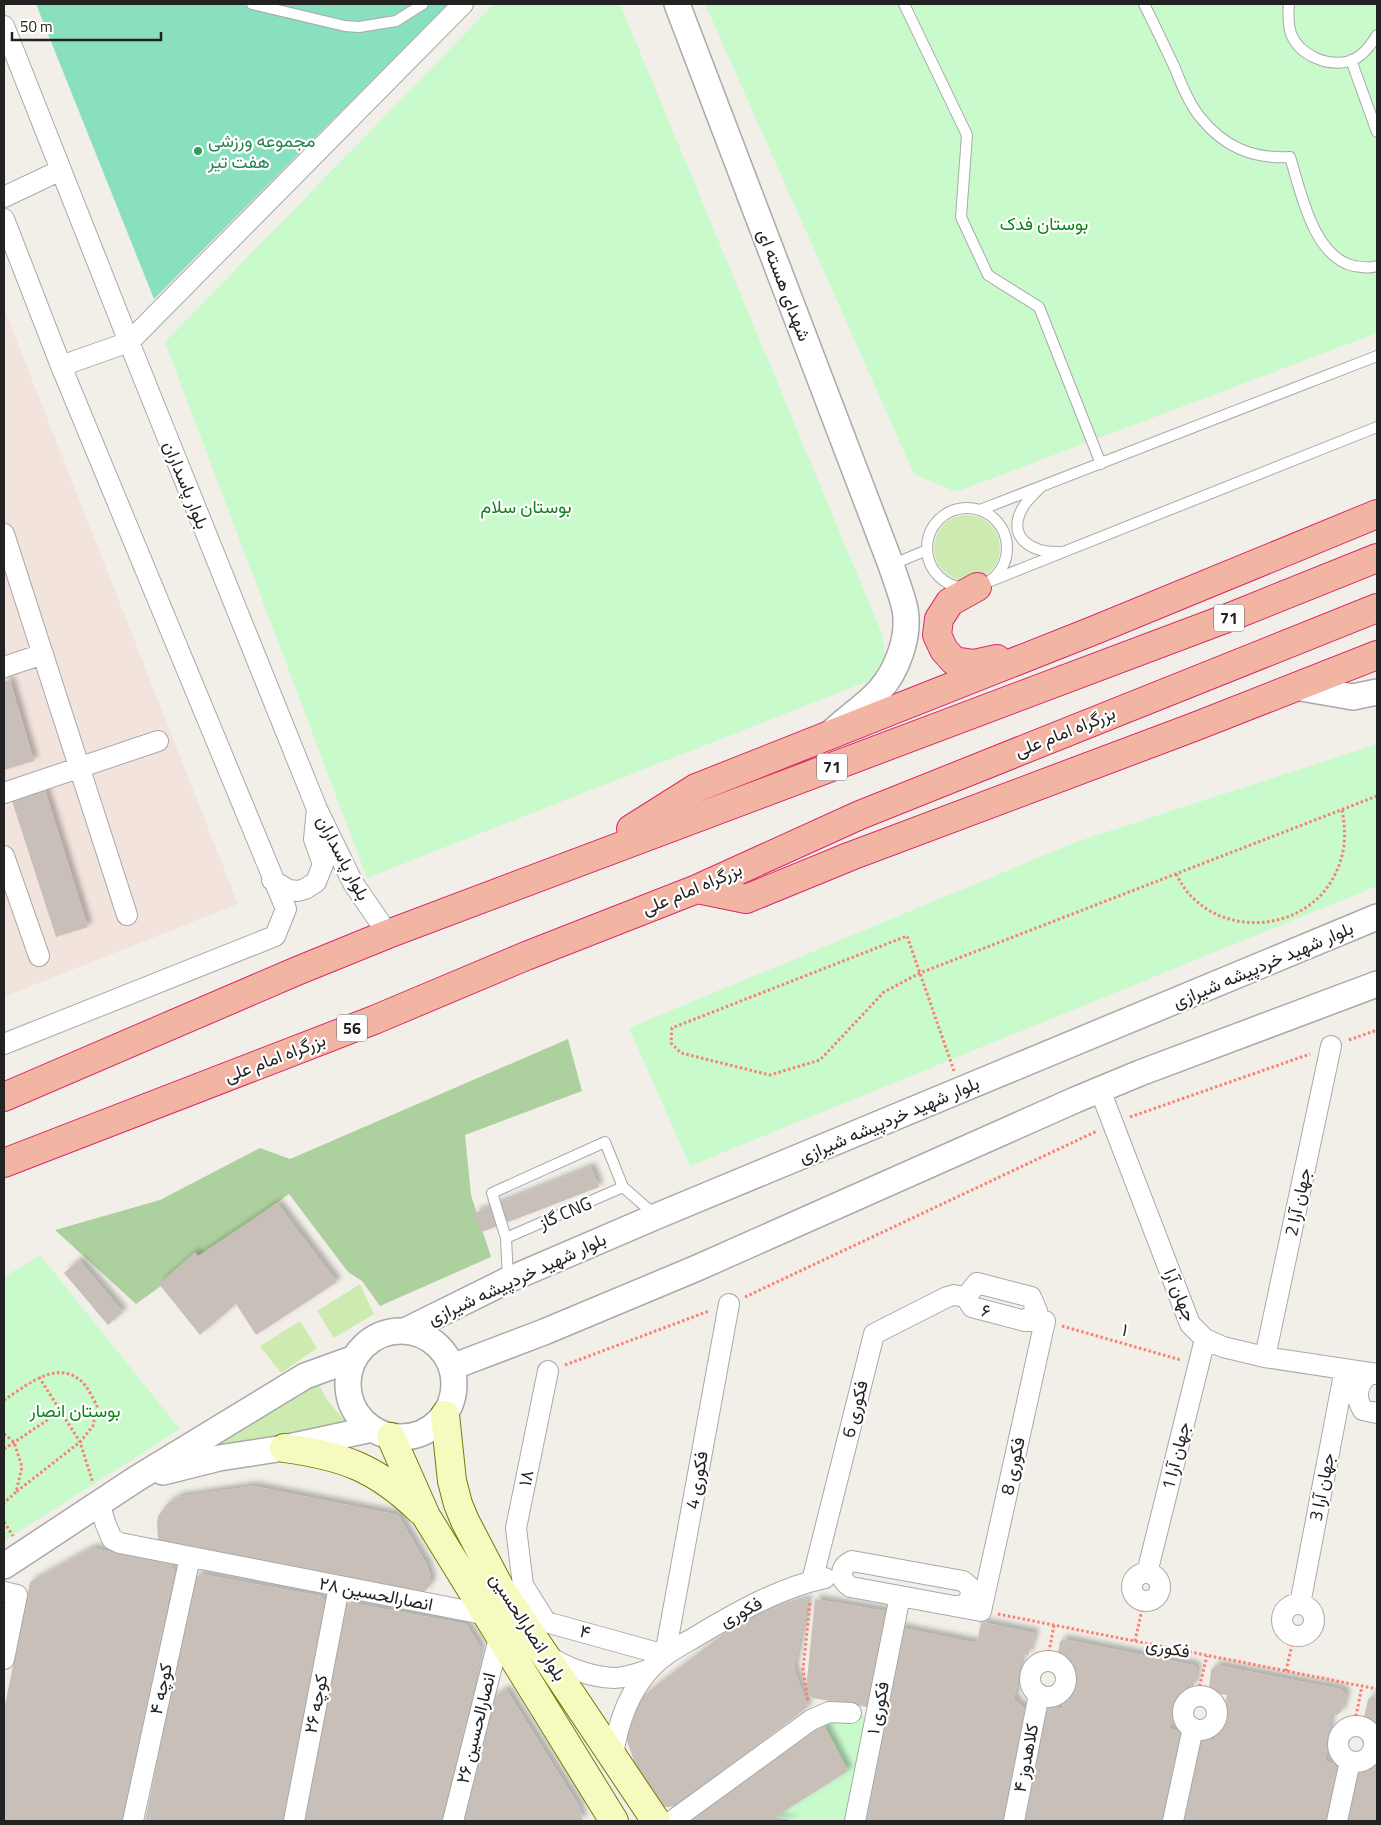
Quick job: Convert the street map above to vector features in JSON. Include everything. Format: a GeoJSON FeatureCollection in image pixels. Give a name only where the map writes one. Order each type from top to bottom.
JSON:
{"type":"FeatureCollection","features":[{"type":"Feature","properties":{"kind":"highway"},"geometry":{"type":"LineString","coordinates":[[4,1097],[297,971],[388,934],[584,860],[696,788],[1052,647],[1377,514]]}},
{"type":"Feature","properties":{"kind":"highway","name":"71"},"geometry":{"type":"LineString","coordinates":[[584,860],[1230,618],[1377,558]]}},
{"type":"Feature","properties":{"kind":"highway"},"geometry":{"type":"LineString","coordinates":[[977,587],[950,602],[939,619],[937,635],[944,650],[954,661],[974,664],[1052,647]]}},
{"type":"Feature","properties":{"kind":"highway","name":"بزرگراه امام علی"},"geometry":{"type":"LineString","coordinates":[[4,1162],[365,1023],[526,956],[697,889],[860,815],[1377,608]]}},
{"type":"Feature","properties":{"kind":"highway"},"geometry":{"type":"LineString","coordinates":[[697,889],[746,899],[851,856],[1377,655]]}},
{"type":"Feature","properties":{"kind":"main road","name":"بلوار انصارالحسین"},"geometry":{"type":"LineString","coordinates":[[445,1414],[452,1481],[465,1521],[500,1588],[656,1821]]}},
{"type":"Feature","properties":{"kind":"main road","name":"بلوار انصارالحسین"},"geometry":{"type":"LineString","coordinates":[[382,1433],[426,1516],[614,1821]]}},
{"type":"Feature","properties":{"kind":"main road"},"geometry":{"type":"LineString","coordinates":[[284,1448],[328,1455],[351,1462],[382,1478],[404,1495],[426,1516]]}},
{"type":"Feature","properties":{"kind":"street"},"geometry":{"type":"LineString","coordinates":[[61,366],[128,342],[463,4]]}},
{"type":"Feature","properties":{"kind":"street","name":"شهدای هسته ای"},"geometry":{"type":"LineString","coordinates":[[677,4],[891,565],[905,610],[906,626],[901,650],[894,669],[879,691],[827,736]]}},
{"type":"Feature","properties":{"kind":"street","name":"بلوار پاسداران"},"geometry":{"type":"LineString","coordinates":[[4,26],[128,342],[317,809],[353,883],[388,934]]}},
{"type":"Feature","properties":{"kind":"street"},"geometry":{"type":"LineString","coordinates":[[4,197],[62,170]]}},
{"type":"Feature","properties":{"kind":"street"},"geometry":{"type":"LineString","coordinates":[[4,219],[61,366],[272,880],[286,909],[275,936],[4,1044]]}},
{"type":"Feature","properties":{"kind":"street"},"geometry":{"type":"LineString","coordinates":[[4,534],[127,915]]}},
{"type":"Feature","properties":{"kind":"street"},"geometry":{"type":"LineString","coordinates":[[4,667],[43,654]]}},
{"type":"Feature","properties":{"kind":"street"},"geometry":{"type":"LineString","coordinates":[[1295,687],[1353,697],[1377,692]]}},
{"type":"Feature","properties":{"kind":"street"},"geometry":{"type":"LineString","coordinates":[[4,793],[158,741]]}},
{"type":"Feature","properties":{"kind":"street"},"geometry":{"type":"LineString","coordinates":[[272,880],[289,890],[298,891],[316,882],[323,864],[314,839],[317,809]]}},
{"type":"Feature","properties":{"kind":"street"},"geometry":{"type":"LineString","coordinates":[[4,856],[39,956]]}},
{"type":"Feature","properties":{"kind":"street","name":"بلوار شهید خردپیشه شیرازی"},"geometry":{"type":"LineString","coordinates":[[405,1331],[508,1280],[657,1216],[1377,917]]}},
{"type":"Feature","properties":{"kind":"street"},"geometry":{"type":"LineString","coordinates":[[452,1367],[544,1332],[698,1268],[1100,1090],[1377,984]]}},
{"type":"Feature","properties":{"kind":"street","name":"جهان آرا 2"},"geometry":{"type":"LineString","coordinates":[[1265,1358],[1331,1046]]}},
{"type":"Feature","properties":{"kind":"street","name":"جهان آرا"},"geometry":{"type":"LineString","coordinates":[[1100,1090],[1190,1324],[1205,1338],[1223,1347],[1265,1358],[1374,1374]]}},
{"type":"Feature","properties":{"kind":"street","name":"۶"},"geometry":{"type":"LineString","coordinates":[[966,1297],[977,1283],[1031,1297],[1037,1311],[1025,1321],[1045,1321]]}},
{"type":"Feature","properties":{"kind":"street","name":"فکوری 6"},"geometry":{"type":"LineString","coordinates":[[812,1581],[874,1334],[947,1297],[954,1295],[966,1297]]}},
{"type":"Feature","properties":{"kind":"street","name":"فکوری 4"},"geometry":{"type":"LineString","coordinates":[[665,1655],[729,1304]]}},
{"type":"Feature","properties":{"kind":"street","name":"فکوری 8"},"geometry":{"type":"LineString","coordinates":[[980,1611],[1045,1321]]}},
{"type":"Feature","properties":{"kind":"street"},"geometry":{"type":"LineString","coordinates":[[136,1479],[219,1458],[382,1433],[412,1437],[431,1429],[445,1414],[451,1404],[454,1392],[454,1379],[452,1367],[442,1349],[420,1334],[393,1331],[382,1334],[362,1348],[355,1358],[348,1380],[351,1402],[363,1422],[382,1433]]}},
{"type":"Feature","properties":{"kind":"street","name":"جهان آرا 1"},"geometry":{"type":"LineString","coordinates":[[1144,1601],[1149,1601],[1156,1596],[1160,1588],[1158,1580],[1147,1573],[1205,1338]]}},
{"type":"Feature","properties":{"kind":"street"},"geometry":{"type":"LineString","coordinates":[[4,1566],[136,1479],[305,1376],[355,1358]]}},
{"type":"Feature","properties":{"kind":"street","name":"جهان آرا 3"},"geometry":{"type":"LineString","coordinates":[[1294,1636],[1304,1635],[1312,1628],[1313,1624],[1312,1613],[1300,1604],[1345,1369]]}},
{"type":"Feature","properties":{"kind":"street","name":"۱۸"},"geometry":{"type":"LineString","coordinates":[[523,1585],[516,1528],[548,1371]]}},
{"type":"Feature","properties":{"kind":"street","name":"جهان آرا"},"geometry":{"type":"LineString","coordinates":[[1370,1412],[1358,1403],[1357,1390],[1362,1379],[1374,1374]]}},
{"type":"Feature","properties":{"kind":"street"},"geometry":{"type":"LineString","coordinates":[[1337,1408],[1370,1412]]}},
{"type":"Feature","properties":{"kind":"street","name":"انصارالحسین ۲۸"},"geometry":{"type":"LineString","coordinates":[[99,1503],[112,1539],[120,1543],[339,1587],[494,1624]]}},
{"type":"Feature","properties":{"kind":"street","name":"کوچه ۴"},"geometry":{"type":"LineString","coordinates":[[133,1821],[190,1557]]}},
{"type":"Feature","properties":{"kind":"street","name":"فکوری"},"geometry":{"type":"LineString","coordinates":[[613,1755],[621,1719],[629,1698],[649,1670],[665,1655],[736,1613],[763,1600],[812,1581],[842,1574],[844,1566],[852,1561],[959,1580],[967,1584],[971,1596],[966,1604],[958,1606]]}},
{"type":"Feature","properties":{"kind":"street"},"geometry":{"type":"LineString","coordinates":[[842,1574],[844,1582],[851,1587],[980,1611]]}},
{"type":"Feature","properties":{"kind":"street","name":"۴"},"geometry":{"type":"LineString","coordinates":[[523,1585],[546,1622],[665,1655]]}},
{"type":"Feature","properties":{"kind":"street","name":"کوچه ۲۶"},"geometry":{"type":"LineString","coordinates":[[294,1821],[339,1587]]}},
{"type":"Feature","properties":{"kind":"street"},"geometry":{"type":"LineString","coordinates":[[4,1592],[17,1595],[4,1659]]}},
{"type":"Feature","properties":{"kind":"street","name":"فکوری ۱"},"geometry":{"type":"LineString","coordinates":[[855,1821],[900,1596]]}},
{"type":"Feature","properties":{"kind":"street","name":"انصارالحسین ۲۶"},"geometry":{"type":"LineString","coordinates":[[453,1821],[494,1624]]}},
{"type":"Feature","properties":{"kind":"street","name":"فکوری"},"geometry":{"type":"LineString","coordinates":[[545,1653],[569,1668],[614,1678],[630,1676],[649,1670]]}},
{"type":"Feature","properties":{"kind":"street"},"geometry":{"type":"LineString","coordinates":[[1046,1662],[1058,1664],[1062,1668],[1066,1679],[1062,1690],[1053,1696],[1047,1697],[1039,1694],[1033,1688],[1031,1677],[1036,1667],[1046,1662]]}},
{"type":"Feature","properties":{"kind":"street","name":"کلاهدوز ۴"},"geometry":{"type":"LineString","coordinates":[[1014,1821],[1039,1694]]}},
{"type":"Feature","properties":{"kind":"street"},"geometry":{"type":"LineString","coordinates":[[1197,1696],[1211,1698],[1218,1714],[1213,1725],[1202,1730],[1193,1728],[1187,1724],[1183,1714],[1185,1703],[1197,1696]]}},
{"type":"Feature","properties":{"kind":"street"},"geometry":{"type":"LineString","coordinates":[[672,1821],[811,1720],[828,1712],[851,1713]]}},
{"type":"Feature","properties":{"kind":"street"},"geometry":{"type":"LineString","coordinates":[[1354,1726],[1366,1728],[1374,1745],[1372,1751],[1364,1760],[1358,1762],[1350,1761],[1342,1756],[1339,1751],[1338,1740],[1344,1730],[1354,1726]]}},
{"type":"Feature","properties":{"kind":"street"},"geometry":{"type":"LineString","coordinates":[[1173,1821],[1193,1728]]}},
{"type":"Feature","properties":{"kind":"street"},"geometry":{"type":"LineString","coordinates":[[1337,1821],[1350,1761]]}},
{"type":"Feature","properties":{"kind":"lane"},"geometry":{"type":"LineString","coordinates":[[252,4],[344,26],[359,27],[396,21],[422,4]]}},
{"type":"Feature","properties":{"kind":"lane"},"geometry":{"type":"LineString","coordinates":[[904,4],[967,135],[961,217],[988,275],[1039,307],[1101,464]]}},
{"type":"Feature","properties":{"kind":"lane"},"geometry":{"type":"LineString","coordinates":[[1144,4],[1199,116],[1216,134],[1235,147],[1252,154],[1271,158],[1290,157],[1314,228],[1327,250],[1337,259],[1350,265],[1362,267],[1377,266]]}},
{"type":"Feature","properties":{"kind":"lane"},"geometry":{"type":"LineString","coordinates":[[1289,4],[1288,20],[1292,35],[1301,48],[1314,58],[1329,62],[1351,60],[1372,45],[1377,35]]}},
{"type":"Feature","properties":{"kind":"lane"},"geometry":{"type":"LineString","coordinates":[[1351,60],[1377,132]]}},
{"type":"Feature","properties":{"kind":"lane"},"geometry":{"type":"LineString","coordinates":[[980,510],[1377,356]]}},
{"type":"Feature","properties":{"kind":"lane"},"geometry":{"type":"LineString","coordinates":[[977,587],[998,573],[1004,562],[1007,550],[1005,537],[1000,526],[992,516],[980,510],[967,508],[954,510],[943,516],[934,525],[928,537],[927,550],[930,564],[938,576],[949,584],[963,588],[977,587],[1377,426]]}},
{"type":"Feature","properties":{"kind":"lane"},"geometry":{"type":"LineString","coordinates":[[1040,487],[1022,508],[1018,517],[1021,538],[1034,549],[1047,552],[1064,552]]}},
{"type":"Feature","properties":{"kind":"lane"},"geometry":{"type":"LineString","coordinates":[[891,565],[927,550]]}},
{"type":"Feature","properties":{"kind":"lane"},"geometry":{"type":"LineString","coordinates":[[508,1280],[506,1238],[492,1193],[605,1142],[624,1187],[657,1216]]}},
{"type":"Feature","properties":{"kind":"lane","name":"گاز CNG"},"geometry":{"type":"LineString","coordinates":[[506,1238],[624,1187]]}},
{"type":"Feature","properties":{"kind":"path"},"geometry":{"type":"LineString","coordinates":[[961,1090],[920,973],[907,936],[672,1028],[671,1043],[681,1053],[770,1074],[820,1060],[884,992],[920,973],[1377,796]]}},
{"type":"Feature","properties":{"kind":"path"},"geometry":{"type":"LineString","coordinates":[[1176,874],[1184,888],[1194,899],[1206,908],[1234,921],[1264,923],[1294,915],[1319,897],[1337,871],[1345,841],[1342,810]]}},
{"type":"Feature","properties":{"kind":"path"},"geometry":{"type":"LineString","coordinates":[[548,1371],[729,1304],[1113,1123],[1377,1030]]}},
{"type":"Feature","properties":{"kind":"path","name":"۱"},"geometry":{"type":"LineString","coordinates":[[1045,1321],[1198,1365]]}},
{"type":"Feature","properties":{"kind":"path"},"geometry":{"type":"LineString","coordinates":[[4,1400],[39,1377],[61,1371],[81,1380],[97,1406],[93,1426],[80,1442],[4,1503]]}},
{"type":"Feature","properties":{"kind":"path"},"geometry":{"type":"LineString","coordinates":[[39,1377],[80,1442],[99,1503]]}},
{"type":"Feature","properties":{"kind":"path"},"geometry":{"type":"LineString","coordinates":[[4,1449],[61,1411]]}},
{"type":"Feature","properties":{"kind":"path"},"geometry":{"type":"LineString","coordinates":[[4,1434],[14,1442],[22,1467],[16,1492]]}},
{"type":"Feature","properties":{"kind":"path"},"geometry":{"type":"LineString","coordinates":[[811,1720],[803,1670],[812,1581]]}},
{"type":"Feature","properties":{"kind":"path"},"geometry":{"type":"LineString","coordinates":[[1134,1641],[1144,1601]]}},
{"type":"Feature","properties":{"kind":"path","name":"فکوری"},"geometry":{"type":"LineString","coordinates":[[980,1611],[1377,1689]]}},
{"type":"Feature","properties":{"kind":"path"},"geometry":{"type":"LineString","coordinates":[[1046,1662],[1054,1625]]}},
{"type":"Feature","properties":{"kind":"path"},"geometry":{"type":"LineString","coordinates":[[1286,1671],[1294,1636]]}},
{"type":"Feature","properties":{"kind":"path"},"geometry":{"type":"LineString","coordinates":[[1197,1696],[1207,1656]]}},
{"type":"Feature","properties":{"kind":"path"},"geometry":{"type":"LineString","coordinates":[[1354,1726],[1362,1686]]}},
{"type":"Feature","properties":{"kind":"shaded area"},"geometry":{"type":"Polygon","coordinates":[[[4,308],[238,904],[4,997],[4,308]]]}},
{"type":"Feature","properties":{"kind":"green space","name":"مجموعه ورزشی هفت تیر"},"geometry":{"type":"Polygon","coordinates":[[[36,4],[448,4],[154,299],[36,4]]]}},
{"type":"Feature","properties":{"kind":"green space","name":"بوستان سلام"},"geometry":{"type":"Polygon","coordinates":[[[494,4],[620,4],[882,634],[885,655],[871,680],[367,878],[165,342],[494,4]]]}},
{"type":"Feature","properties":{"kind":"green space","name":"بوستان فدک"},"geometry":{"type":"Polygon","coordinates":[[[705,4],[1377,4],[1377,333],[956,492],[914,474],[705,4]]]}},
{"type":"Feature","properties":{"kind":"green space"},"geometry":{"type":"Polygon","coordinates":[[[960,515],[974,515],[986,520],[995,529],[1000,541],[998,561],[991,572],[974,581],[960,581],[948,576],[939,567],[934,555],[934,541],[939,529],[948,520],[960,515]]]}},
{"type":"Feature","properties":{"kind":"green space"},"geometry":{"type":"Polygon","coordinates":[[[1377,744],[1377,886],[690,1166],[629,1028],[1076,842],[1377,744]]]}},
{"type":"Feature","properties":{"kind":"green space"},"geometry":{"type":"Polygon","coordinates":[[[568,1039],[582,1091],[465,1135],[471,1195],[491,1257],[380,1306],[362,1281],[348,1272],[289,1194],[136,1304],[55,1230],[160,1200],[260,1148],[290,1159],[568,1039]]]}},
{"type":"Feature","properties":{"kind":"green space","name":"بوستان انصار"},"geometry":{"type":"Polygon","coordinates":[[[40,1255],[180,1429],[4,1541],[4,1277],[40,1255]]]}},
{"type":"Feature","properties":{"kind":"green space"},"geometry":{"type":"Polygon","coordinates":[[[360,1284],[374,1314],[334,1338],[317,1311],[360,1284]]]}},
{"type":"Feature","properties":{"kind":"green space"},"geometry":{"type":"Polygon","coordinates":[[[300,1321],[317,1348],[281,1373],[260,1346],[300,1321]]]}},
{"type":"Feature","properties":{"kind":"green space"},"geometry":{"type":"Polygon","coordinates":[[[317,1381],[327,1400],[351,1428],[217,1446],[223,1436],[317,1381]]]}},
{"type":"Feature","properties":{"kind":"green space"},"geometry":{"type":"Polygon","coordinates":[[[847,1713],[871,1716],[851,1821],[803,1821],[775,1817],[848,1771],[824,1725],[847,1713]]]}},
{"type":"Feature","properties":{"kind":"building"},"geometry":{"type":"Polygon","coordinates":[[[10,680],[34,761],[4,770],[4,682],[10,680]]]}},
{"type":"Feature","properties":{"kind":"building"},"geometry":{"type":"Polygon","coordinates":[[[45,790],[88,927],[56,937],[12,801],[45,790]]]}},
{"type":"Feature","properties":{"kind":"building"},"geometry":{"type":"Polygon","coordinates":[[[591,1167],[599,1187],[482,1232],[474,1213],[591,1167]]]}},
{"type":"Feature","properties":{"kind":"building"},"geometry":{"type":"Polygon","coordinates":[[[277,1203],[337,1282],[256,1335],[236,1304],[200,1335],[159,1284],[195,1252],[198,1256],[277,1203]]]}},
{"type":"Feature","properties":{"kind":"building"},"geometry":{"type":"Polygon","coordinates":[[[79,1260],[123,1312],[108,1325],[64,1273],[79,1260]]]}},
{"type":"Feature","properties":{"kind":"building"},"geometry":{"type":"Polygon","coordinates":[[[253,1486],[398,1515],[427,1565],[431,1584],[425,1591],[420,1593],[158,1540],[158,1516],[168,1503],[178,1497],[253,1486]]]}},
{"type":"Feature","properties":{"kind":"building"},"geometry":{"type":"Polygon","coordinates":[[[92,1548],[172,1565],[174,1571],[123,1821],[4,1821],[4,1710],[30,1582],[92,1548]]]}},
{"type":"Feature","properties":{"kind":"building"},"geometry":{"type":"Polygon","coordinates":[[[201,1574],[321,1596],[327,1605],[284,1821],[145,1821],[194,1578],[201,1574]]]}},
{"type":"Feature","properties":{"kind":"building"},"geometry":{"type":"Polygon","coordinates":[[[808,1599],[794,1668],[808,1707],[677,1806],[657,1808],[634,1761],[624,1732],[644,1695],[734,1626],[761,1612],[808,1599]]]}},
{"type":"Feature","properties":{"kind":"building"},"geometry":{"type":"Polygon","coordinates":[[[815,1599],[891,1612],[873,1708],[812,1698],[806,1690],[815,1599]]]}},
{"type":"Feature","properties":{"kind":"building"},"geometry":{"type":"Polygon","coordinates":[[[346,1602],[466,1624],[481,1648],[445,1821],[301,1821],[346,1602]]]}},
{"type":"Feature","properties":{"kind":"building"},"geometry":{"type":"Polygon","coordinates":[[[981,1622],[1035,1633],[1028,1656],[1022,1654],[1014,1699],[1027,1711],[1006,1821],[861,1821],[898,1627],[977,1643],[981,1622]]]}},
{"type":"Feature","properties":{"kind":"building"},"geometry":{"type":"Polygon","coordinates":[[[1063,1639],[1193,1665],[1197,1668],[1194,1685],[1188,1689],[1180,1689],[1169,1728],[1184,1733],[1169,1821],[1022,1821],[1042,1710],[1048,1706],[1063,1709],[1073,1664],[1057,1658],[1060,1642],[1063,1639]]]}},
{"type":"Feature","properties":{"kind":"building"},"geometry":{"type":"Polygon","coordinates":[[[1216,1665],[1340,1689],[1346,1693],[1342,1710],[1337,1715],[1331,1715],[1325,1761],[1334,1764],[1338,1770],[1328,1821],[1179,1821],[1200,1737],[1215,1740],[1227,1695],[1213,1693],[1209,1689],[1211,1670],[1216,1665]]]}},
{"type":"Feature","properties":{"kind":"building"},"geometry":{"type":"Polygon","coordinates":[[[506,1689],[579,1806],[583,1821],[460,1821],[487,1701],[506,1689]]]}},
{"type":"Feature","properties":{"kind":"building"},"geometry":{"type":"Polygon","coordinates":[[[1372,1696],[1377,1697],[1377,1725],[1367,1722],[1364,1717],[1368,1700],[1372,1696]]]}},
{"type":"Feature","properties":{"kind":"building"},"geometry":{"type":"Polygon","coordinates":[[[824,1725],[848,1771],[775,1817],[796,1821],[689,1821],[824,1725]]]}},
{"type":"Feature","properties":{"kind":"building"},"geometry":{"type":"Polygon","coordinates":[[[1377,1745],[1377,1821],[1341,1821],[1358,1770],[1370,1771],[1377,1745]]]}},
{"type":"Feature","properties":{"kind":"place","name":"مجموعه ورزشی هفت تیر"},"geometry":{"type":"Point","coordinates":[198,151]}}]}
